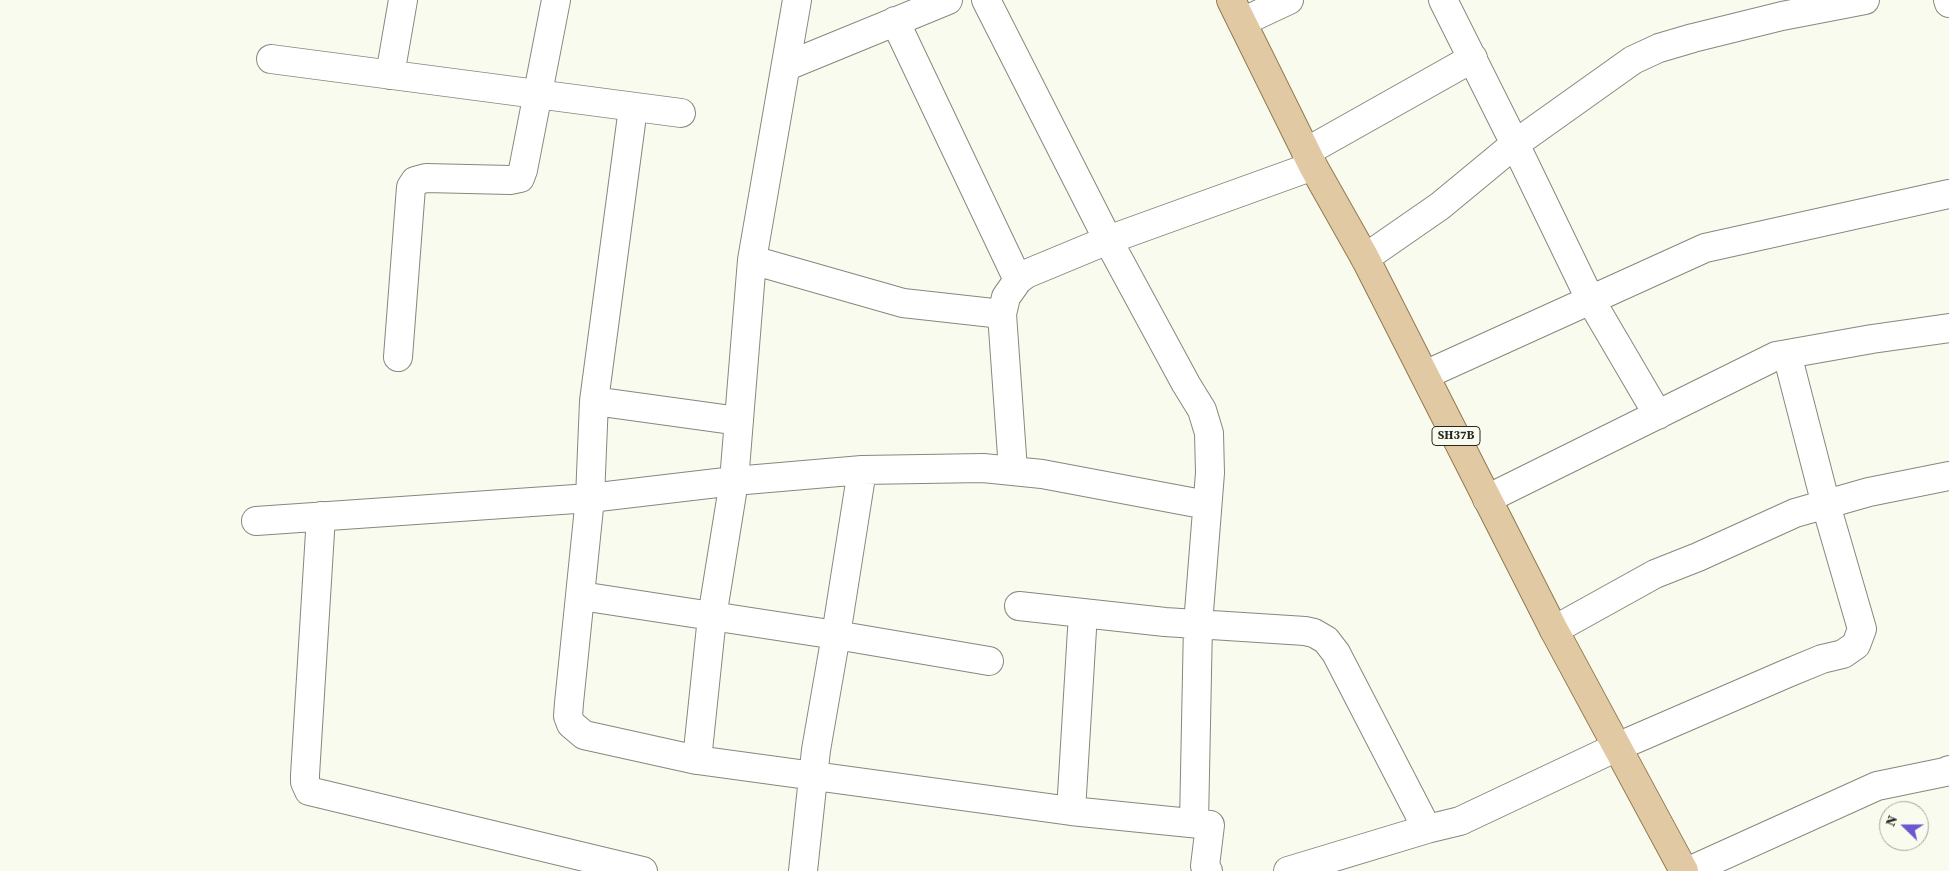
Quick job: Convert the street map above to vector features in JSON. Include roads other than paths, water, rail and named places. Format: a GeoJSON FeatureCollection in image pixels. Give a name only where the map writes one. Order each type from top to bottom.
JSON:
{"type":"FeatureCollection","features":[{"type":"Feature","properties":{"kind":"main road","name":"SH37B"},"geometry":{"type":"LineString","coordinates":[[1237,11],[1310,159],[1365,258],[1554,630],[1684,871]]}},
{"type":"Feature","properties":{"kind":"street"},"geometry":{"type":"LineString","coordinates":[[390,75],[404,0]]}},
{"type":"Feature","properties":{"kind":"street"},"geometry":{"type":"LineString","coordinates":[[398,357],[411,187],[415,181],[426,178],[510,180],[520,178],[524,170],[556,0]]}},
{"type":"Feature","properties":{"kind":"street"},"geometry":{"type":"LineString","coordinates":[[697,760],[712,617],[734,481],[752,260],[797,0]]}},
{"type":"Feature","properties":{"kind":"street"},"geometry":{"type":"LineString","coordinates":[[787,66],[948,0]]}},
{"type":"Feature","properties":{"kind":"street"},"geometry":{"type":"LineString","coordinates":[[986,0],[1108,240],[1202,410],[1209,433],[1210,473],[1198,624],[1194,823]]}},
{"type":"Feature","properties":{"kind":"street"},"geometry":{"type":"LineString","coordinates":[[1237,11],[1289,0]]}},
{"type":"Feature","properties":{"kind":"street"},"geometry":{"type":"LineString","coordinates":[[1444,0],[1516,144],[1590,300],[1658,415]]}},
{"type":"Feature","properties":{"kind":"street"},"geometry":{"type":"LineString","coordinates":[[1365,258],[1440,206],[1516,144],[1633,60],[1659,48],[1782,16],[1865,0]]}},
{"type":"Feature","properties":{"kind":"street"},"geometry":{"type":"LineString","coordinates":[[895,21],[1018,280]]}},
{"type":"Feature","properties":{"kind":"street"},"geometry":{"type":"LineString","coordinates":[[1013,470],[1002,314],[1006,297],[1018,280],[1026,274],[1108,240],[1310,159],[1473,58]]}},
{"type":"Feature","properties":{"kind":"street"},"geometry":{"type":"LineString","coordinates":[[271,59],[681,113]]}},
{"type":"Feature","properties":{"kind":"street"},"geometry":{"type":"LineString","coordinates":[[634,108],[594,401],[590,498],[568,716],[571,724],[584,735],[697,760],[1071,811],[1210,825],[1205,866],[1208,871]]}},
{"type":"Feature","properties":{"kind":"street"},"geometry":{"type":"LineString","coordinates":[[1425,375],[1705,248],[1949,194]]}},
{"type":"Feature","properties":{"kind":"street"},"geometry":{"type":"LineString","coordinates":[[752,260],[902,302],[1002,314]]}},
{"type":"Feature","properties":{"kind":"street"},"geometry":{"type":"LineString","coordinates":[[1487,499],[1776,356],[1949,328]]}},
{"type":"Feature","properties":{"kind":"street"},"geometry":{"type":"LineString","coordinates":[[1288,871],[1427,829],[1460,821],[1617,747],[1822,659],[1843,654],[1856,645],[1862,629],[1826,505],[1787,354]]}},
{"type":"Feature","properties":{"kind":"street"},"geometry":{"type":"LineString","coordinates":[[594,401],[739,420]]}},
{"type":"Feature","properties":{"kind":"street"},"geometry":{"type":"LineString","coordinates":[[256,521],[590,498],[734,481],[862,470],[983,468],[1013,470],[1207,504]]}},
{"type":"Feature","properties":{"kind":"street"},"geometry":{"type":"LineString","coordinates":[[803,871],[813,776],[862,470]]}},
{"type":"Feature","properties":{"kind":"street"},"geometry":{"type":"LineString","coordinates":[[1554,630],[1655,574],[1698,557],[1795,513],[1870,492],[1949,476]]}},
{"type":"Feature","properties":{"kind":"street"},"geometry":{"type":"LineString","coordinates":[[321,516],[305,775],[305,782],[309,791],[643,871]]}},
{"type":"Feature","properties":{"kind":"street"},"geometry":{"type":"LineString","coordinates":[[581,596],[836,635],[988,661]]}},
{"type":"Feature","properties":{"kind":"street"},"geometry":{"type":"LineString","coordinates":[[1019,606],[1198,624],[1314,633],[1326,640],[1336,653],[1427,829]]}},
{"type":"Feature","properties":{"kind":"street"},"geometry":{"type":"LineString","coordinates":[[1071,811],[1083,613]]}},
{"type":"Feature","properties":{"kind":"street"},"geometry":{"type":"LineString","coordinates":[[1689,871],[1868,789],[1894,781],[1913,779],[1949,770]]}}]}
